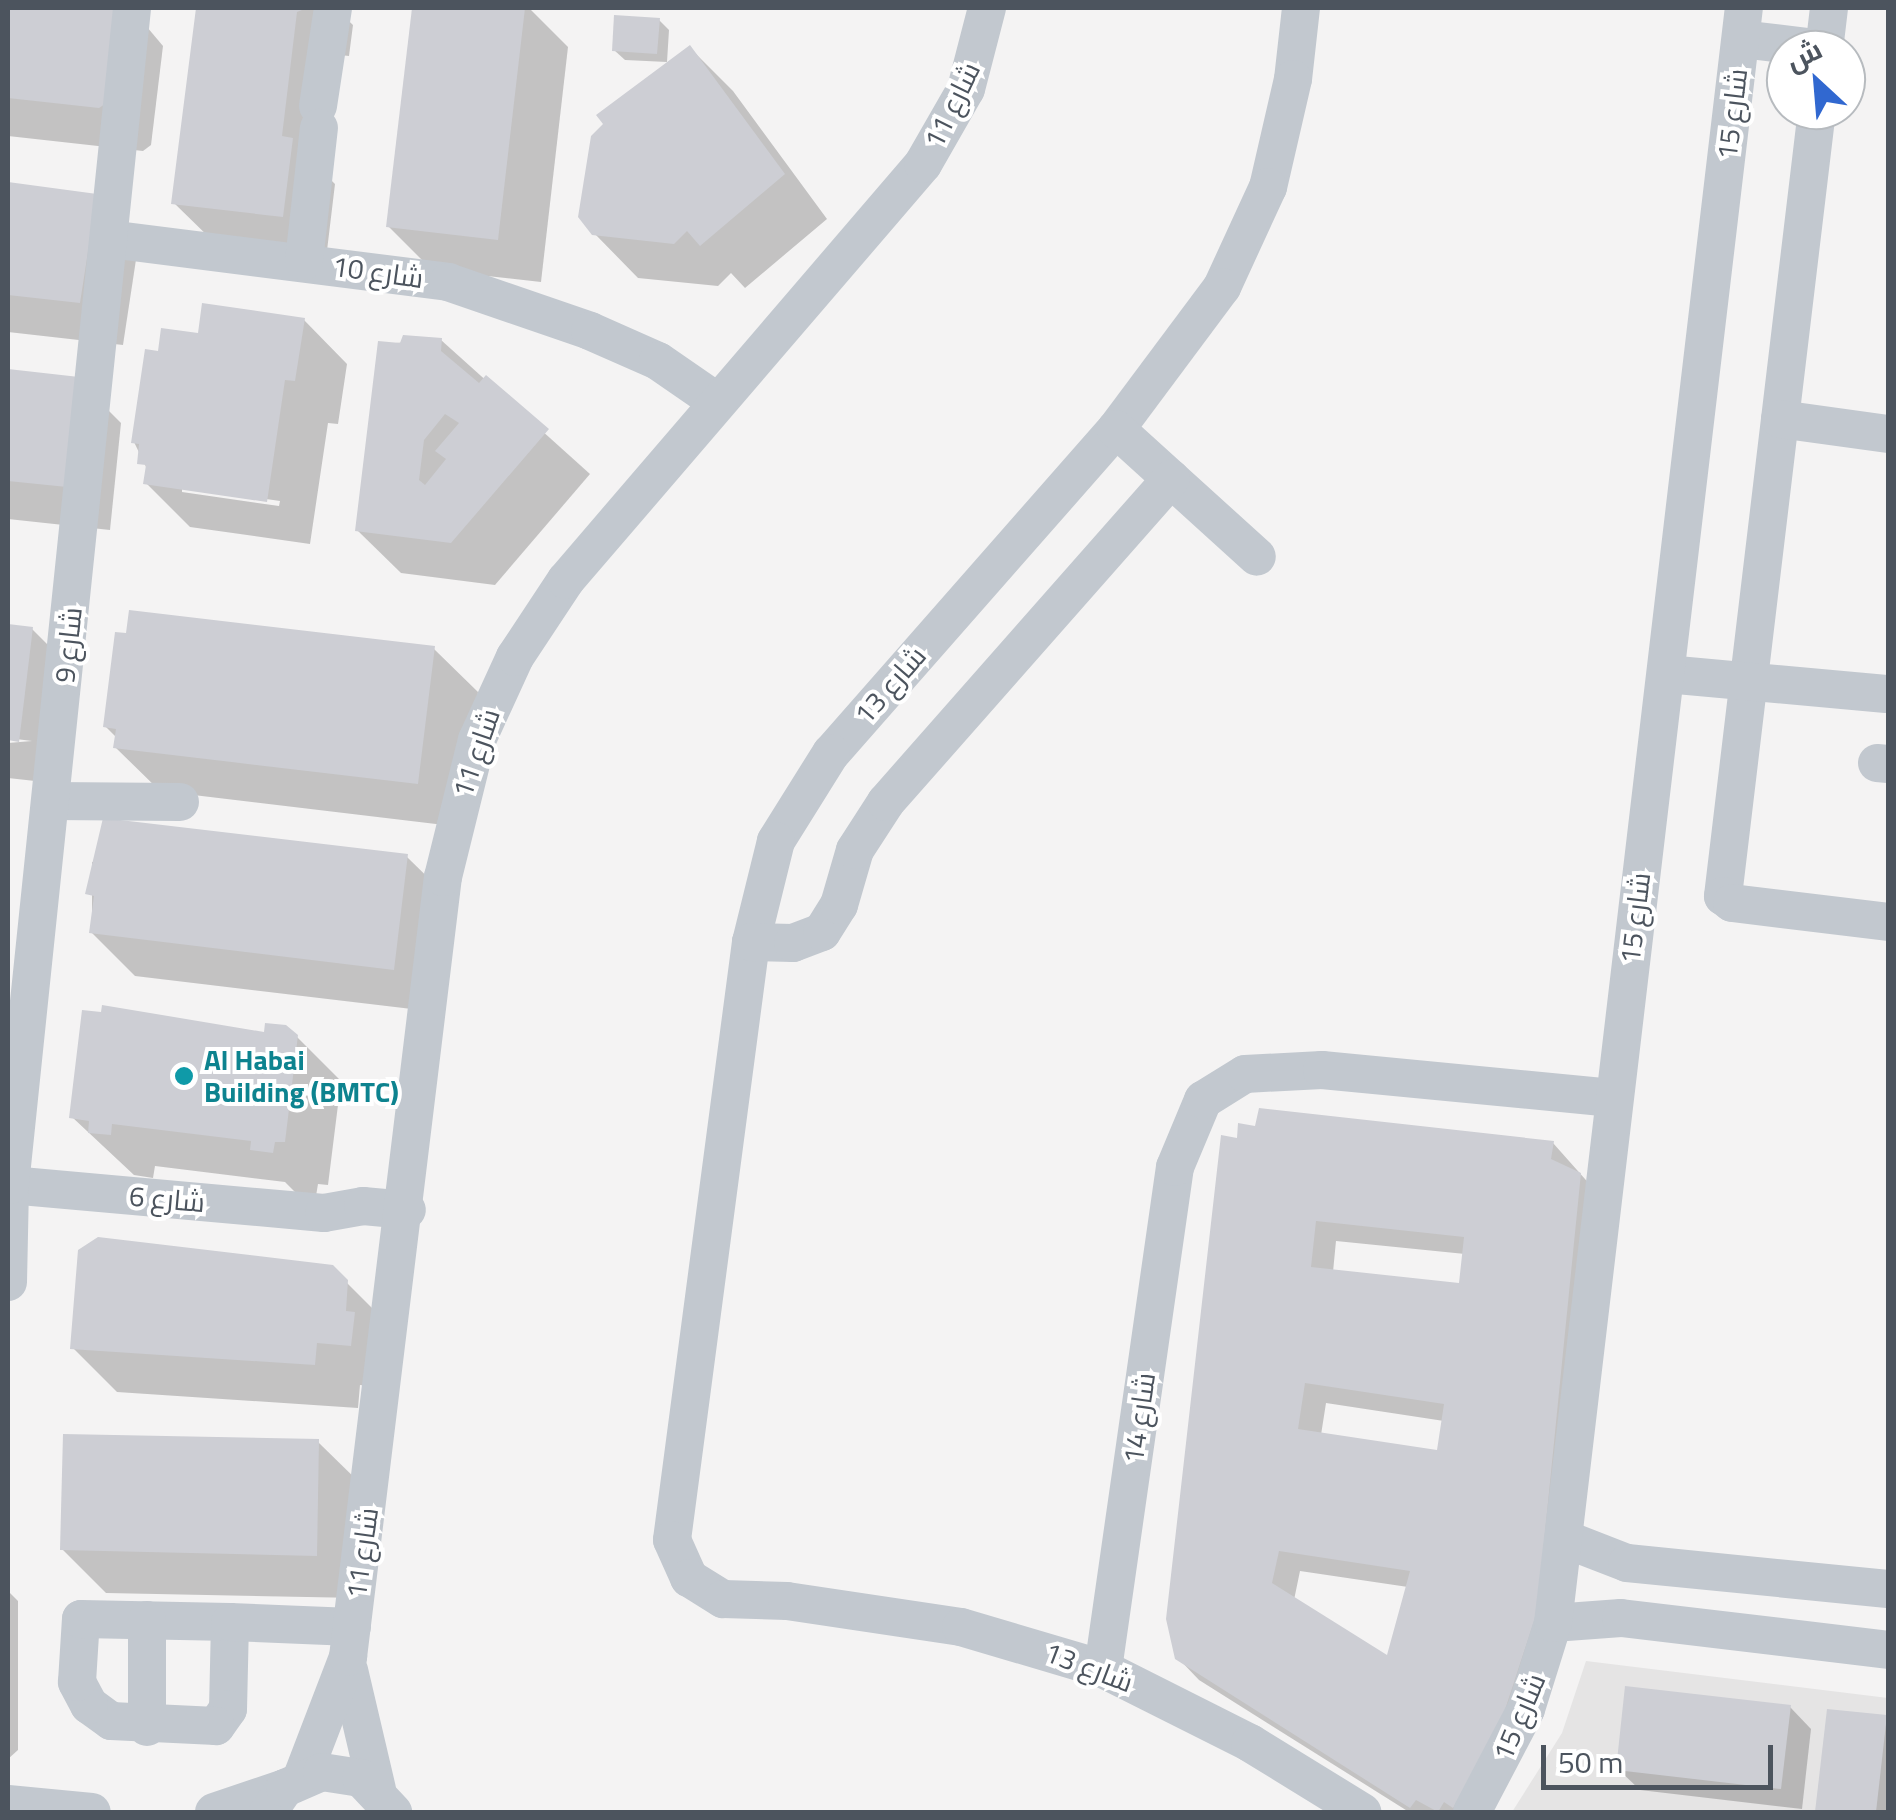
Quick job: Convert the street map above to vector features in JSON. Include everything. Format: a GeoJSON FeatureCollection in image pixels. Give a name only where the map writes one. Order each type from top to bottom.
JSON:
{"type":"FeatureCollection","features":[{"type":"Feature","properties":{"kind":"street","name":"شارع 9"},"geometry":{"type":"LineString","coordinates":[[8,1282],[10,1185],[132,8]]}},
{"type":"Feature","properties":{"kind":"street","name":"شارع 11"},"geometry":{"type":"LineString","coordinates":[[285,1792],[350,1642],[405,1223],[442,877],[477,740],[539,617],[707,411],[923,164],[966,89],[987,8]]}},
{"type":"Feature","properties":{"kind":"street","name":"شارع 13"},"geometry":{"type":"LineString","coordinates":[[1302,8],[1293,79],[1268,186],[1222,286],[1116,429],[811,781],[776,842],[751,942],[686,1452],[690,1518],[701,1548],[735,1581],[787,1601],[960,1627],[1103,1670],[1250,1743],[1362,1812]]}},
{"type":"Feature","properties":{"kind":"street"},"geometry":{"type":"LineString","coordinates":[[304,261],[328,13]]}},
{"type":"Feature","properties":{"kind":"street"},"geometry":{"type":"LineString","coordinates":[[1742,23],[1766,31]]}},
{"type":"Feature","properties":{"kind":"street","name":"شارع 15"},"geometry":{"type":"LineString","coordinates":[[1472,1812],[1526,1709],[1553,1624],[1742,23]]}},
{"type":"Feature","properties":{"kind":"street"},"geometry":{"type":"LineString","coordinates":[[1815,130],[1723,896],[1732,904],[1873,920]]}},
{"type":"Feature","properties":{"kind":"street","name":"شارع 10"},"geometry":{"type":"LineString","coordinates":[[109,239],[304,261],[496,295],[634,354],[707,411]]}},
{"type":"Feature","properties":{"kind":"street"},"geometry":{"type":"LineString","coordinates":[[1780,419],[1888,434]]}},
{"type":"Feature","properties":{"kind":"street"},"geometry":{"type":"LineString","coordinates":[[1116,429],[1257,557]]}},
{"type":"Feature","properties":{"kind":"street"},"geometry":{"type":"LineString","coordinates":[[751,942],[792,943],[822,932],[839,905],[856,850],[886,802],[1171,479]]}},
{"type":"Feature","properties":{"kind":"street"},"geometry":{"type":"LineString","coordinates":[[1666,674],[1886,694]]}},
{"type":"Feature","properties":{"kind":"street"},"geometry":{"type":"LineString","coordinates":[[53,788],[112,805],[162,800]]}},
{"type":"Feature","properties":{"kind":"street","name":"شارع 14"},"geometry":{"type":"LineString","coordinates":[[1103,1670],[1174,1167],[1176,1102],[1199,1068],[1236,1054],[1322,1070],[1613,1098]]}},
{"type":"Feature","properties":{"kind":"street","name":"شارع 6"},"geometry":{"type":"LineString","coordinates":[[10,1185],[324,1214],[347,1226],[405,1223]]}},
{"type":"Feature","properties":{"kind":"street"},"geometry":{"type":"LineString","coordinates":[[1565,1539],[1627,1563],[1888,1589]]}},
{"type":"Feature","properties":{"kind":"street"},"geometry":{"type":"LineString","coordinates":[[1621,1618],[1616,1590],[1627,1563]]}},
{"type":"Feature","properties":{"kind":"street"},"geometry":{"type":"LineString","coordinates":[[1553,1624],[1621,1618],[1888,1650]]}},
{"type":"Feature","properties":{"kind":"street"},"geometry":{"type":"LineString","coordinates":[[230,1622],[228,1709],[216,1726],[146,1727],[111,1720],[90,1706],[77,1682],[81,1619],[230,1622],[350,1642]]}},
{"type":"Feature","properties":{"kind":"street"},"geometry":{"type":"LineString","coordinates":[[146,1727],[147,1620]]}},
{"type":"Feature","properties":{"kind":"street","name":"شارع 11"},"geometry":{"type":"LineString","coordinates":[[350,1642],[393,1805]]}},
{"type":"Feature","properties":{"kind":"street"},"geometry":{"type":"LineString","coordinates":[[214,1812],[342,1772],[393,1805]]}},
{"type":"Feature","properties":{"kind":"street"},"geometry":{"type":"LineString","coordinates":[[8,1804],[92,1812]]}},
{"type":"Feature","properties":{"kind":"shaded area"},"geometry":{"type":"Polygon","coordinates":[[[1586,1661],[1888,1698],[1888,1812],[1512,1812],[1562,1733],[1586,1661]]]}},
{"type":"Feature","properties":{"kind":"building"},"geometry":{"type":"Polygon","coordinates":[[[8,8],[119,8],[108,102],[99,108],[8,98],[8,8]]]}},
{"type":"Feature","properties":{"kind":"building"},"geometry":{"type":"Polygon","coordinates":[[[196,8],[307,8],[297,12],[282,136],[293,138],[283,217],[171,204],[196,8]]]}},
{"type":"Feature","properties":{"kind":"building"},"geometry":{"type":"Polygon","coordinates":[[[412,8],[525,8],[498,240],[386,227],[412,8]]]}},
{"type":"Feature","properties":{"kind":"building"},"geometry":{"type":"Polygon","coordinates":[[[614,15],[660,18],[657,54],[612,51],[614,15]]]}},
{"type":"Feature","properties":{"kind":"building"},"geometry":{"type":"Polygon","coordinates":[[[690,45],[785,174],[700,246],[687,231],[674,244],[592,235],[578,217],[591,136],[603,124],[596,115],[690,45]]]}},
{"type":"Feature","properties":{"kind":"building"},"geometry":{"type":"Polygon","coordinates":[[[8,182],[97,194],[80,303],[8,295],[8,182]]]}},
{"type":"Feature","properties":{"kind":"building"},"geometry":{"type":"Polygon","coordinates":[[[202,303],[305,318],[295,381],[285,380],[267,502],[143,484],[146,465],[137,464],[139,444],[131,443],[145,349],[158,351],[161,328],[198,333],[202,303]]]}},
{"type":"Feature","properties":{"kind":"building"},"geometry":{"type":"Polygon","coordinates":[[[403,335],[442,338],[441,351],[479,383],[486,375],[549,429],[451,543],[355,531],[378,341],[400,343],[403,335]],[[445,414],[424,440],[419,480],[425,485],[446,459],[435,451],[459,423],[445,414]]]}},
{"type":"Feature","properties":{"kind":"building"},"geometry":{"type":"Polygon","coordinates":[[[8,369],[79,377],[67,487],[8,481],[8,369]]]}},
{"type":"Feature","properties":{"kind":"building"},"geometry":{"type":"Polygon","coordinates":[[[129,610],[435,646],[418,784],[113,748],[116,729],[103,727],[115,632],[126,633],[129,610]]]}},
{"type":"Feature","properties":{"kind":"building"},"geometry":{"type":"Polygon","coordinates":[[[8,624],[33,627],[19,742],[8,740],[8,624]]]}},
{"type":"Feature","properties":{"kind":"building"},"geometry":{"type":"Polygon","coordinates":[[[103,818],[408,854],[394,970],[89,933],[94,896],[85,894],[103,818]]]}},
{"type":"Feature","properties":{"kind":"building","name":"Al Habai Building (BMTC)"},"geometry":{"type":"Polygon","coordinates":[[[102,1005],[264,1032],[265,1023],[286,1025],[298,1035],[285,1142],[275,1142],[273,1153],[250,1150],[251,1141],[112,1124],[111,1135],[88,1133],[89,1121],[69,1118],[82,1010],[101,1012],[102,1005]]]}},
{"type":"Feature","properties":{"kind":"building"},"geometry":{"type":"Polygon","coordinates":[[[1259,1108],[1554,1141],[1551,1159],[1581,1173],[1537,1612],[1500,1725],[1453,1808],[1444,1802],[1438,1812],[1416,1800],[1410,1808],[1175,1659],[1166,1619],[1221,1135],[1237,1138],[1238,1123],[1255,1126],[1259,1108]],[[1316,1221],[1311,1267],[1459,1283],[1464,1237],[1316,1221]],[[1305,1383],[1298,1429],[1437,1450],[1444,1404],[1305,1383]],[[1279,1551],[1272,1583],[1387,1655],[1410,1571],[1279,1551]]]}},
{"type":"Feature","properties":{"kind":"building"},"geometry":{"type":"Polygon","coordinates":[[[98,1237],[333,1265],[348,1280],[346,1311],[355,1312],[351,1346],[317,1343],[315,1365],[70,1349],[78,1250],[98,1237]]]}},
{"type":"Feature","properties":{"kind":"building"},"geometry":{"type":"Polygon","coordinates":[[[63,1434],[319,1439],[317,1556],[60,1550],[63,1434]]]}},
{"type":"Feature","properties":{"kind":"building"},"geometry":{"type":"Polygon","coordinates":[[[1625,1686],[1791,1705],[1781,1789],[1616,1770],[1625,1686]]]}},
{"type":"Feature","properties":{"kind":"building"},"geometry":{"type":"Polygon","coordinates":[[[1827,1709],[1887,1715],[1876,1812],[1815,1812],[1827,1709]]]}},
{"type":"Feature","properties":{"kind":"place","name":"Al Habai Building (BMTC)"},"geometry":{"type":"Point","coordinates":[184,1076]}}]}
